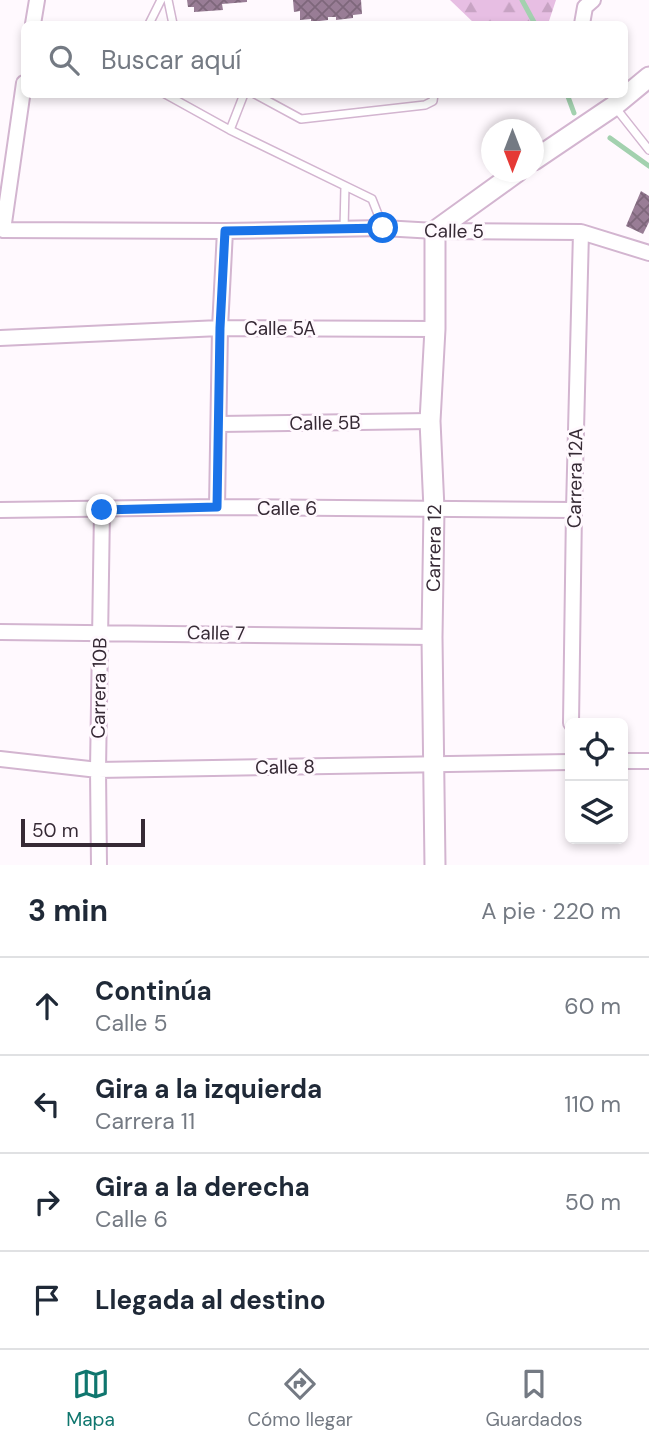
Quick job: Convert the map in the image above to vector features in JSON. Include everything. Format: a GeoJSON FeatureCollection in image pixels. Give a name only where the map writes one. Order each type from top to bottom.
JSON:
{"type":"FeatureCollection","features":[{"type":"Feature","properties":{"kind":"street"},"geometry":{"type":"LineString","coordinates":[[34,21],[37,0]]}},
{"type":"Feature","properties":{"kind":"street"},"geometry":{"type":"LineString","coordinates":[[583,21],[585,7],[593,0]]}},
{"type":"Feature","properties":{"kind":"street"},"geometry":{"type":"LineString","coordinates":[[628,90],[649,77]]}},
{"type":"Feature","properties":{"kind":"street","name":"Calle 5"},"geometry":{"type":"LineString","coordinates":[[22,98],[3,230],[225,231],[383,228],[582,232],[649,253]]}},
{"type":"Feature","properties":{"kind":"street"},"geometry":{"type":"LineString","coordinates":[[544,152],[611,100]]}},
{"type":"Feature","properties":{"kind":"street"},"geometry":{"type":"LineString","coordinates":[[435,231],[503,182]]}},
{"type":"Feature","properties":{"kind":"street"},"geometry":{"type":"LineString","coordinates":[[217,507],[220,328],[225,231]]}},
{"type":"Feature","properties":{"kind":"street","name":"Carrera 12"},"geometry":{"type":"LineString","coordinates":[[435,231],[435,329],[430,421],[435,509],[432,637],[435,865]]}},
{"type":"Feature","properties":{"kind":"street","name":"Carrera 12A"},"geometry":{"type":"LineString","coordinates":[[571,718],[582,232]]}},
{"type":"Feature","properties":{"kind":"street","name":"Calle 5A"},"geometry":{"type":"LineString","coordinates":[[0,338],[220,328],[435,329]]}},
{"type":"Feature","properties":{"kind":"street","name":"Calle 5B"},"geometry":{"type":"LineString","coordinates":[[220,424],[430,421]]}},
{"type":"Feature","properties":{"kind":"street","name":"Calle 6"},"geometry":{"type":"LineString","coordinates":[[0,510],[217,507],[574,510]]}},
{"type":"Feature","properties":{"kind":"street","name":"Carrera 10B"},"geometry":{"type":"LineString","coordinates":[[99,865],[102,510]]}},
{"type":"Feature","properties":{"kind":"street","name":"Calle 7"},"geometry":{"type":"LineString","coordinates":[[0,632],[101,631],[432,637]]}},
{"type":"Feature","properties":{"kind":"street","name":"Calle 8"},"geometry":{"type":"LineString","coordinates":[[0,759],[98,770],[565,762]]}},
{"type":"Feature","properties":{"kind":"street"},"geometry":{"type":"LineString","coordinates":[[628,761],[649,761]]}},
{"type":"Feature","properties":{"kind":"lane"},"geometry":{"type":"LineString","coordinates":[[150,21],[161,0]]}},
{"type":"Feature","properties":{"kind":"lane"},"geometry":{"type":"LineString","coordinates":[[168,0],[172,21]]}},
{"type":"Feature","properties":{"kind":"lane"},"geometry":{"type":"LineString","coordinates":[[172,98],[230,130],[372,199],[383,228]]}},
{"type":"Feature","properties":{"kind":"lane"},"geometry":{"type":"LineString","coordinates":[[230,130],[242,98]]}},
{"type":"Feature","properties":{"kind":"lane"},"geometry":{"type":"LineString","coordinates":[[262,98],[301,119],[425,105],[433,98]]}},
{"type":"Feature","properties":{"kind":"lane"},"geometry":{"type":"LineString","coordinates":[[611,100],[649,150]]}},
{"type":"Feature","properties":{"kind":"lane"},"geometry":{"type":"LineString","coordinates":[[344,229],[345,186]]}},
{"type":"Feature","properties":{"kind":"green space"},"geometry":{"type":"Polygon","coordinates":[[[450,0],[556,0],[549,21],[472,21],[450,0]]]}},
{"type":"Feature","properties":{"kind":"building"},"geometry":{"type":"Polygon","coordinates":[[[187,0],[247,2],[222,4],[223,10],[194,12],[194,7],[188,7],[187,0]]]}},
{"type":"Feature","properties":{"kind":"building"},"geometry":{"type":"Polygon","coordinates":[[[293,0],[361,0],[362,14],[353,15],[353,18],[300,20],[300,11],[294,12],[293,0]]]}},
{"type":"Feature","properties":{"kind":"building"},"geometry":{"type":"Polygon","coordinates":[[[641,191],[649,196],[649,222],[643,234],[626,226],[641,191]]]}},
{"type":"Feature","properties":{"kind":"waterway"},"geometry":{"type":"LineString","coordinates":[[522,0],[533,21]]}},
{"type":"Feature","properties":{"kind":"waterway"},"geometry":{"type":"LineString","coordinates":[[568,98],[574,113]]}},
{"type":"Feature","properties":{"kind":"waterway"},"geometry":{"type":"LineString","coordinates":[[610,138],[649,166]]}},
{"type":"Feature","properties":{"kind":"route"},"geometry":{"type":"LineString","coordinates":[[102,510],[217,507],[220,328],[225,231],[383,228]]}}]}
